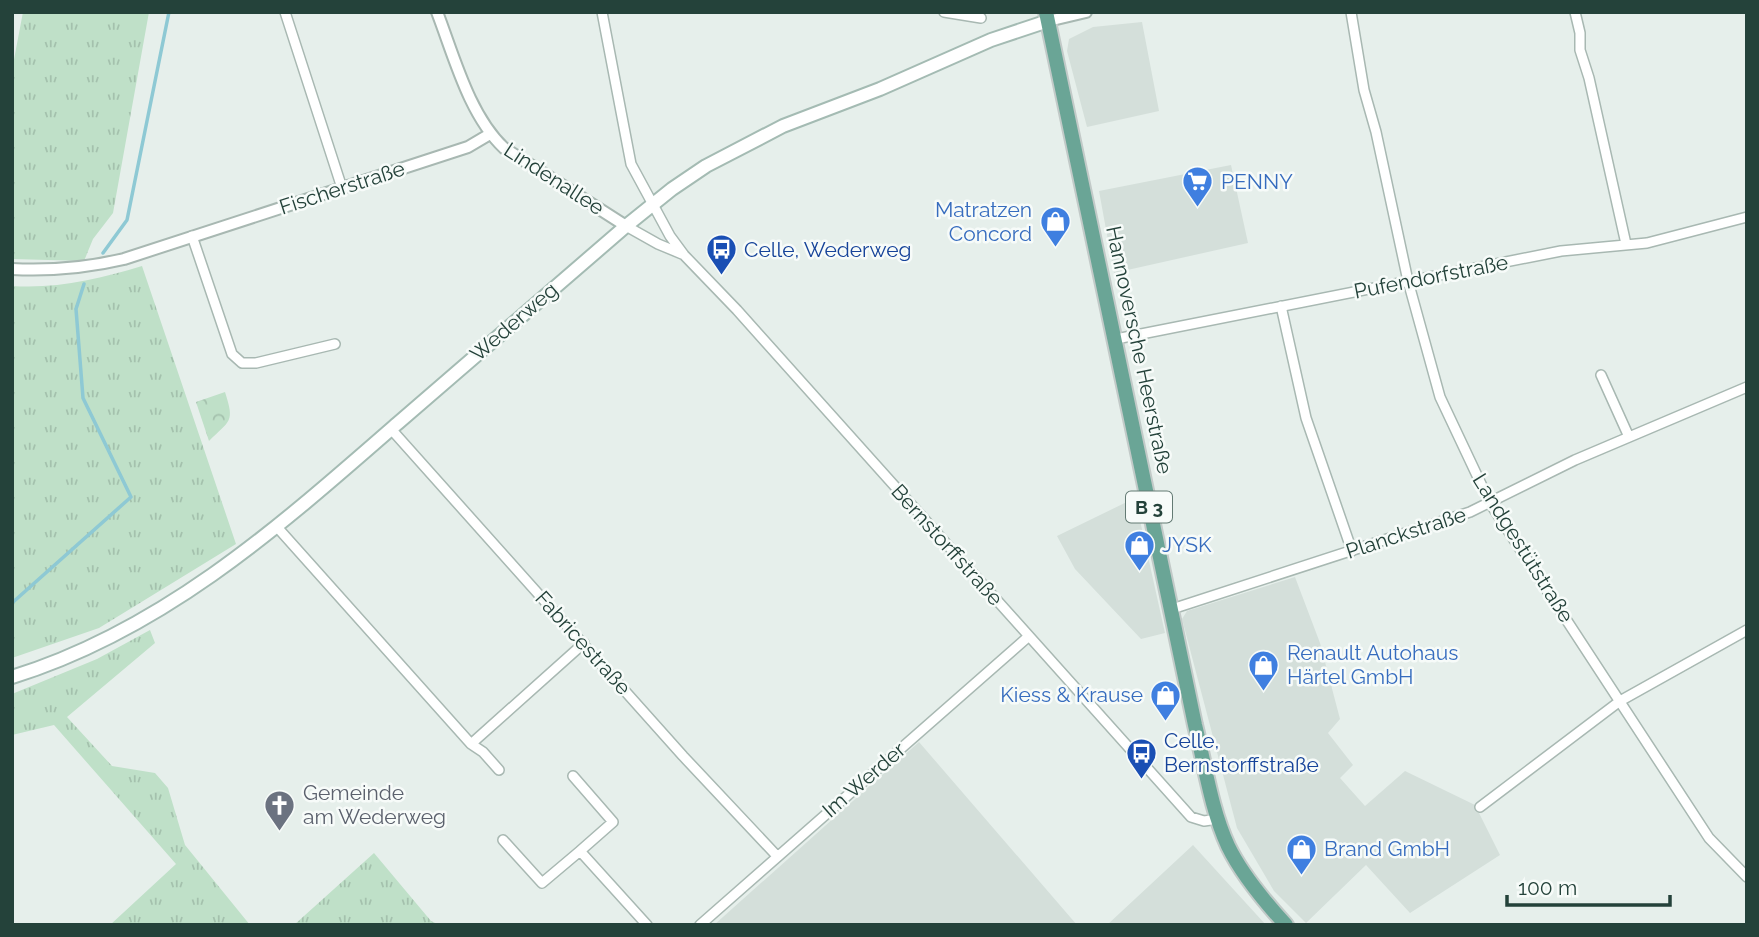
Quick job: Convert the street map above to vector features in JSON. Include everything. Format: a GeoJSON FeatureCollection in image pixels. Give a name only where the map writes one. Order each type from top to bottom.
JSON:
{"type":"FeatureCollection","features":[{"type":"Feature","properties":{"kind":"main road","name":"Wederweg"},"geometry":{"type":"LineString","coordinates":[[12,677],[88,649],[151,616],[212,576],[277,527],[626,226],[706,166],[783,126],[880,89],[1047,17]]}},
{"type":"Feature","properties":{"kind":"main road","name":"Hannoversche Heerstraße"},"geometry":{"type":"LineString","coordinates":[[1047,17],[1195,725],[1218,819]]}},
{"type":"Feature","properties":{"kind":"main road","name":"B 3"},"geometry":{"type":"LineString","coordinates":[[1218,819],[1239,865],[1286,925]]}},
{"type":"Feature","properties":{"kind":"street"},"geometry":{"type":"LineString","coordinates":[[285,12],[342,188]]}},
{"type":"Feature","properties":{"kind":"street","name":"Lindenallee"},"geometry":{"type":"LineString","coordinates":[[437,12],[479,117],[490,134],[504,148],[626,226]]}},
{"type":"Feature","properties":{"kind":"street","name":"Bernstorffstraße"},"geometry":{"type":"LineString","coordinates":[[602,12],[631,164],[652,205],[684,255],[737,310],[1191,817],[1204,821],[1218,819]]}},
{"type":"Feature","properties":{"kind":"street"},"geometry":{"type":"LineString","coordinates":[[944,12],[981,18]]}},
{"type":"Feature","properties":{"kind":"street"},"geometry":{"type":"LineString","coordinates":[[1047,17],[1086,12]]}},
{"type":"Feature","properties":{"kind":"street","name":"Landgestütstraße"},"geometry":{"type":"LineString","coordinates":[[1351,12],[1364,90],[1376,132],[1408,281],[1440,397],[1490,503],[1709,838],[1747,877]]}},
{"type":"Feature","properties":{"kind":"street"},"geometry":{"type":"LineString","coordinates":[[1575,12],[1580,33],[1580,50],[1590,78],[1626,244]]}},
{"type":"Feature","properties":{"kind":"street","name":"Fischerstraße"},"geometry":{"type":"LineString","coordinates":[[12,269],[47,271],[90,267],[124,259],[468,147],[490,134]]}},
{"type":"Feature","properties":{"kind":"street","name":"Pufendorfstraße"},"geometry":{"type":"LineString","coordinates":[[1116,340],[1561,251],[1647,243],[1747,217]]}},
{"type":"Feature","properties":{"kind":"street","name":"Bernstorffstraße"},"geometry":{"type":"LineString","coordinates":[[626,226],[684,255]]}},
{"type":"Feature","properties":{"kind":"street"},"geometry":{"type":"LineString","coordinates":[[192,236],[232,354],[242,363],[256,363],[335,344]]}},
{"type":"Feature","properties":{"kind":"street"},"geometry":{"type":"LineString","coordinates":[[1281,306],[1306,418],[1352,551]]}},
{"type":"Feature","properties":{"kind":"street"},"geometry":{"type":"LineString","coordinates":[[1601,375],[1629,437]]}},
{"type":"Feature","properties":{"kind":"street","name":"Planckstraße"},"geometry":{"type":"LineString","coordinates":[[1172,609],[1490,503],[1575,460],[1747,387]]}},
{"type":"Feature","properties":{"kind":"street","name":"Fabricestraße"},"geometry":{"type":"LineString","coordinates":[[391,429],[683,756],[778,856]]}},
{"type":"Feature","properties":{"kind":"street"},"geometry":{"type":"LineString","coordinates":[[277,527],[471,744],[483,752],[499,770]]}},
{"type":"Feature","properties":{"kind":"street"},"geometry":{"type":"LineString","coordinates":[[1480,807],[1620,701],[1747,631]]}},
{"type":"Feature","properties":{"kind":"street","name":"Im Werder"},"geometry":{"type":"LineString","coordinates":[[700,925],[1029,636]]}},
{"type":"Feature","properties":{"kind":"street"},"geometry":{"type":"LineString","coordinates":[[471,744],[584,643]]}},
{"type":"Feature","properties":{"kind":"street"},"geometry":{"type":"LineString","coordinates":[[503,840],[542,883],[613,822],[573,776]]}},
{"type":"Feature","properties":{"kind":"street"},"geometry":{"type":"LineString","coordinates":[[580,851],[647,925]]}},
{"type":"Feature","properties":{"kind":"shaded area"},"geometry":{"type":"Polygon","coordinates":[[[1142,22],[1159,111],[1087,127],[1067,51],[1069,39],[1093,27],[1142,22]]]}},
{"type":"Feature","properties":{"kind":"shaded area"},"geometry":{"type":"Polygon","coordinates":[[[1231,165],[1248,243],[1114,273],[1099,191],[1231,165]]]}},
{"type":"Feature","properties":{"kind":"shaded area"},"geometry":{"type":"Polygon","coordinates":[[[1135,498],[1165,633],[1141,639],[1075,569],[1057,536],[1135,498]]]}},
{"type":"Feature","properties":{"kind":"shaded area"},"geometry":{"type":"Polygon","coordinates":[[[1295,577],[1320,643],[1340,719],[1328,733],[1353,765],[1340,778],[1365,806],[1405,771],[1475,805],[1500,855],[1410,913],[1366,865],[1306,923],[1274,891],[1237,828],[1182,619],[1187,611],[1295,577]]]}},
{"type":"Feature","properties":{"kind":"shaded area"},"geometry":{"type":"Polygon","coordinates":[[[919,742],[1077,925],[714,925],[919,742]]]}},
{"type":"Feature","properties":{"kind":"shaded area"},"geometry":{"type":"Polygon","coordinates":[[[1193,845],[1266,925],[1107,925],[1193,845]]]}},
{"type":"Feature","properties":{"kind":"green space"},"geometry":{"type":"Polygon","coordinates":[[[23,12],[149,12],[113,213],[93,239],[84,261],[12,259],[12,70],[23,12]]]}},
{"type":"Feature","properties":{"kind":"green space"},"geometry":{"type":"Polygon","coordinates":[[[142,266],[236,544],[99,628],[12,658],[12,286],[78,282],[142,266]]]}},
{"type":"Feature","properties":{"kind":"green space"},"geometry":{"type":"Polygon","coordinates":[[[225,392],[230,410],[229,420],[209,441],[196,402],[225,392]]]}},
{"type":"Feature","properties":{"kind":"green space"},"geometry":{"type":"Polygon","coordinates":[[[150,630],[155,643],[67,717],[112,766],[155,773],[168,788],[185,845],[250,925],[110,925],[176,864],[54,725],[12,735],[12,694],[97,659],[150,630]]]}},
{"type":"Feature","properties":{"kind":"green space"},"geometry":{"type":"Polygon","coordinates":[[[374,853],[431,921],[439,925],[294,925],[374,853]]]}},
{"type":"Feature","properties":{"kind":"waterway"},"geometry":{"type":"LineString","coordinates":[[103,253],[127,220],[169,12]]}},
{"type":"Feature","properties":{"kind":"waterway"},"geometry":{"type":"LineString","coordinates":[[12,603],[131,497],[83,398],[76,309],[84,284]]}},
{"type":"Feature","properties":{"kind":"place","name":"PENNY"},"geometry":{"type":"Point","coordinates":[1198,209]}},
{"type":"Feature","properties":{"kind":"place","name":"Matratzen Concord"},"geometry":{"type":"Point","coordinates":[1055,249]}},
{"type":"Feature","properties":{"kind":"place","name":"Celle, Wederweg"},"geometry":{"type":"Point","coordinates":[721,277]}},
{"type":"Feature","properties":{"kind":"place","name":"JYSK"},"geometry":{"type":"Point","coordinates":[1139,572]}},
{"type":"Feature","properties":{"kind":"place","name":"Renault Autohaus Härtel GmbH"},"geometry":{"type":"Point","coordinates":[1264,692]}},
{"type":"Feature","properties":{"kind":"place","name":"Kiess & Krause"},"geometry":{"type":"Point","coordinates":[1166,722]}},
{"type":"Feature","properties":{"kind":"place","name":"Celle, Bernstorffstraße"},"geometry":{"type":"Point","coordinates":[1141,780]}},
{"type":"Feature","properties":{"kind":"place","name":"Gemeinde am Wederweg"},"geometry":{"type":"Point","coordinates":[280,832]}},
{"type":"Feature","properties":{"kind":"place","name":"Brand GmbH"},"geometry":{"type":"Point","coordinates":[1301,876]}}]}
